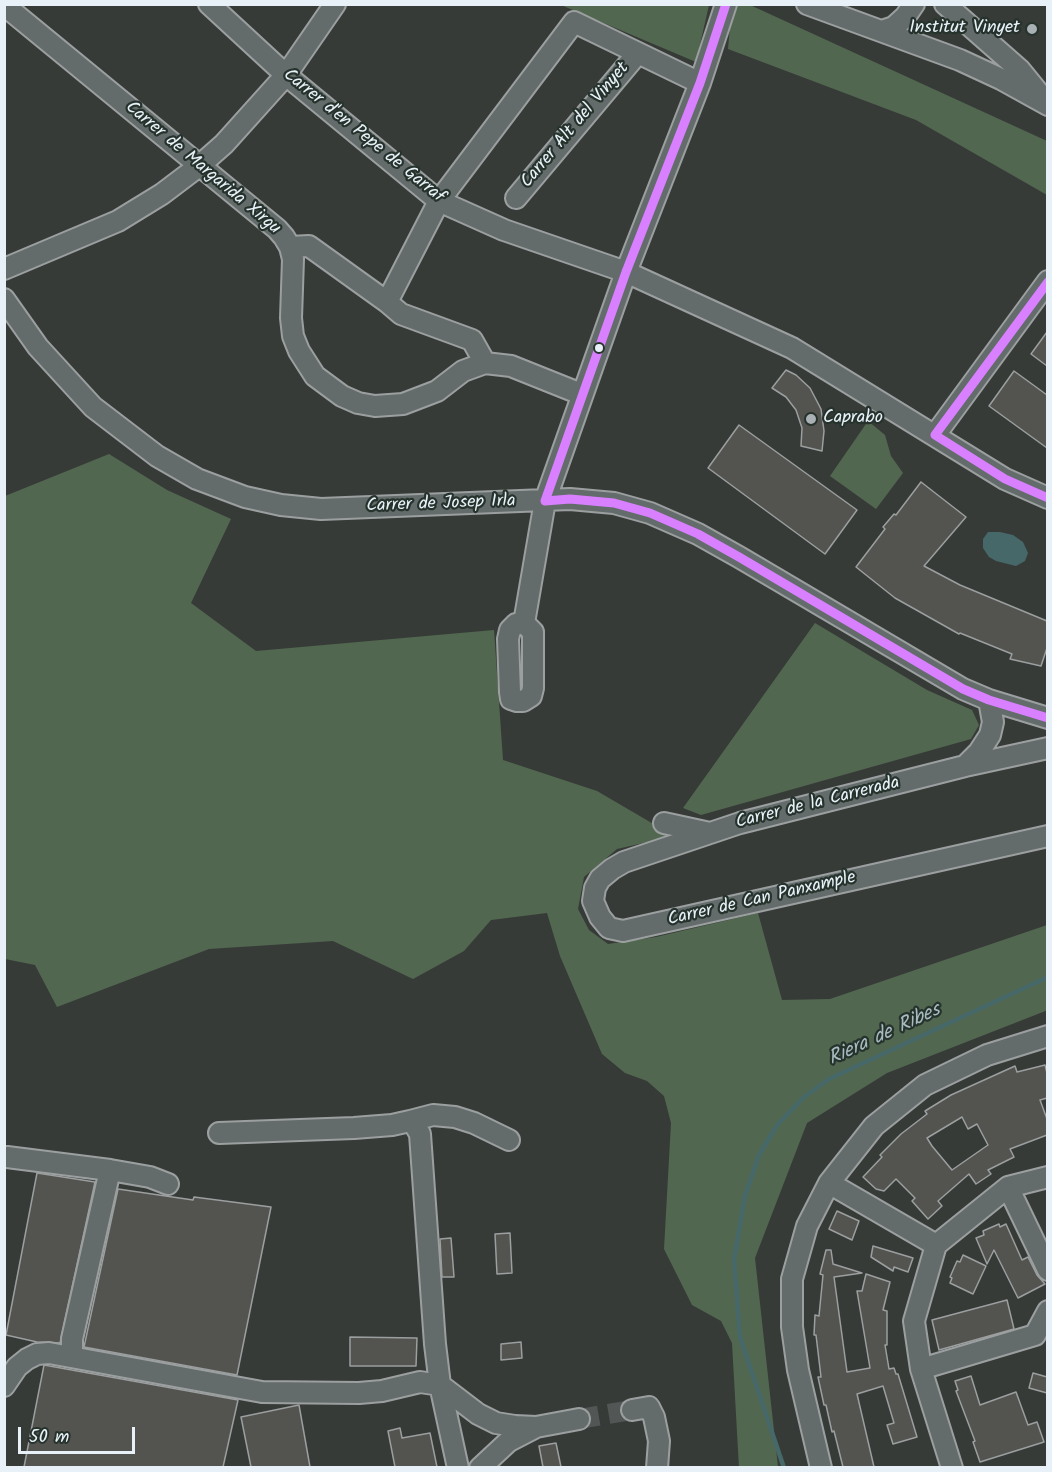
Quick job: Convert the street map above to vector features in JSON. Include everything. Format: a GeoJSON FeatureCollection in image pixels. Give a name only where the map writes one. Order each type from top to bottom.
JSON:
{"type":"FeatureCollection","features":[{"type":"Feature","properties":{"kind":"street","name":"Carrer d'en Pepe de Garraf"},"geometry":{"type":"LineString","coordinates":[[209,4],[286,75],[439,201],[504,230],[626,272],[792,348],[1005,479],[1047,498]]}},
{"type":"Feature","properties":{"kind":"street"},"geometry":{"type":"LineString","coordinates":[[4,269],[118,221],[162,194],[199,166],[224,144],[286,75],[335,4]]}},
{"type":"Feature","properties":{"kind":"street"},"geometry":{"type":"LineString","coordinates":[[524,623],[545,501],[581,394],[700,82],[726,4]]}},
{"type":"Feature","properties":{"kind":"street"},"geometry":{"type":"LineString","coordinates":[[807,4],[960,60],[1047,104]]}},
{"type":"Feature","properties":{"kind":"street"},"geometry":{"type":"LineString","coordinates":[[882,31],[894,27],[914,4]]}},
{"type":"Feature","properties":{"kind":"street"},"geometry":{"type":"LineString","coordinates":[[945,4],[1020,70],[1047,104]]}},
{"type":"Feature","properties":{"kind":"street","name":"Carrer de Margarida Xirgu"},"geometry":{"type":"LineString","coordinates":[[4,5],[277,229],[290,247],[294,270],[291,318],[296,343],[306,365],[315,376],[342,396],[358,403],[375,406],[403,404],[437,391],[463,371],[485,363]]}},
{"type":"Feature","properties":{"kind":"street"},"geometry":{"type":"LineString","coordinates":[[387,302],[439,201],[574,22],[637,54],[700,82]]}},
{"type":"Feature","properties":{"kind":"street","name":"Carrer Alt del Vinyet"},"geometry":{"type":"LineString","coordinates":[[516,198],[637,54]]}},
{"type":"Feature","properties":{"kind":"street"},"geometry":{"type":"LineString","coordinates":[[290,247],[309,246],[401,314],[472,340],[485,363],[511,366],[581,394]]}},
{"type":"Feature","properties":{"kind":"street"},"geometry":{"type":"LineString","coordinates":[[935,435],[1047,280]]}},
{"type":"Feature","properties":{"kind":"street","name":"Carrer de Josep Irla"},"geometry":{"type":"LineString","coordinates":[[4,299],[38,347],[93,407],[157,456],[197,479],[245,497],[281,505],[321,509],[570,499],[614,503],[650,513],[698,534],[963,689],[989,700],[1047,718]]}},
{"type":"Feature","properties":{"kind":"street"},"geometry":{"type":"LineString","coordinates":[[965,766],[979,752],[990,735],[993,722],[989,700]]}},
{"type":"Feature","properties":{"kind":"street","name":"Carrer de la Carrerada"},"geometry":{"type":"LineString","coordinates":[[672,846],[740,823],[965,766],[1047,748]]}},
{"type":"Feature","properties":{"kind":"street"},"geometry":{"type":"LineString","coordinates":[[664,823],[710,833]]}},
{"type":"Feature","properties":{"kind":"street","name":"Carrer de Can Panxample"},"geometry":{"type":"LineString","coordinates":[[672,846],[624,862],[600,879],[595,888],[593,901],[609,928],[623,931],[1047,837]]}},
{"type":"Feature","properties":{"kind":"street"},"geometry":{"type":"LineString","coordinates":[[821,1467],[798,1370],[792,1327],[792,1279],[807,1226],[829,1183],[874,1126],[925,1085],[987,1055],[1047,1036]]}},
{"type":"Feature","properties":{"kind":"street"},"geometry":{"type":"LineString","coordinates":[[219,1133],[363,1128],[392,1125],[433,1115],[455,1117],[474,1123],[509,1140]]}},
{"type":"Feature","properties":{"kind":"street"},"geometry":{"type":"LineString","coordinates":[[410,1121],[420,1134],[435,1344],[440,1385],[458,1467]]}},
{"type":"Feature","properties":{"kind":"street"},"geometry":{"type":"LineString","coordinates":[[7,1157],[110,1170],[150,1177],[168,1184]]}},
{"type":"Feature","properties":{"kind":"street"},"geometry":{"type":"LineString","coordinates":[[72,1355],[72,1338],[110,1170]]}},
{"type":"Feature","properties":{"kind":"street"},"geometry":{"type":"LineString","coordinates":[[952,1467],[921,1369],[914,1321],[936,1245],[1008,1187],[1047,1177]]}},
{"type":"Feature","properties":{"kind":"street"},"geometry":{"type":"LineString","coordinates":[[829,1183],[936,1245]]}},
{"type":"Feature","properties":{"kind":"street"},"geometry":{"type":"LineString","coordinates":[[1008,1187],[1047,1270]]}},
{"type":"Feature","properties":{"kind":"street"},"geometry":{"type":"LineString","coordinates":[[921,1369],[1041,1337],[1047,1311]]}},
{"type":"Feature","properties":{"kind":"street"},"geometry":{"type":"LineString","coordinates":[[4,1386],[18,1367],[37,1354],[49,1353],[72,1355],[262,1392],[359,1393],[382,1391],[420,1382],[440,1385],[478,1414],[496,1423],[536,1427],[579,1419]]}},
{"type":"Feature","properties":{"kind":"street"},"geometry":{"type":"LineString","coordinates":[[632,1410],[649,1407],[654,1417],[659,1441],[657,1467]]}},
{"type":"Feature","properties":{"kind":"street"},"geometry":{"type":"LineString","coordinates":[[480,1467],[509,1441],[536,1427]]}},
{"type":"Feature","properties":{"kind":"green space"},"geometry":{"type":"Polygon","coordinates":[[[561,5],[709,5],[696,62],[561,5]]]}},
{"type":"Feature","properties":{"kind":"green space"},"geometry":{"type":"Polygon","coordinates":[[[732,5],[750,5],[1047,141],[1047,195],[916,120],[728,49],[732,5]]]}},
{"type":"Feature","properties":{"kind":"green space"},"geometry":{"type":"Polygon","coordinates":[[[868,421],[885,435],[891,456],[903,473],[876,509],[830,476],[868,421]]]}},
{"type":"Feature","properties":{"kind":"green space"},"geometry":{"type":"Polygon","coordinates":[[[109,454],[167,490],[231,519],[191,603],[256,651],[494,630],[503,760],[597,791],[674,836],[617,849],[584,877],[578,909],[589,930],[608,944],[656,937],[758,913],[782,1000],[830,999],[1047,925],[1048,1010],[887,1073],[807,1123],[755,1258],[778,1467],[739,1468],[732,1343],[721,1321],[692,1305],[664,1249],[671,1123],[664,1096],[647,1081],[625,1073],[602,1054],[560,956],[547,913],[491,920],[464,951],[413,979],[333,941],[209,949],[57,1007],[35,965],[5,959],[5,496],[109,454]]]}},
{"type":"Feature","properties":{"kind":"green space"},"geometry":{"type":"Polygon","coordinates":[[[815,623],[927,690],[972,710],[979,725],[971,739],[701,815],[683,808],[815,623]]]}},
{"type":"Feature","properties":{"kind":"water"},"geometry":{"type":"Polygon","coordinates":[[[988,532],[1013,535],[1023,542],[1028,553],[1025,561],[1016,566],[989,557],[983,548],[983,539],[988,532]]]}},
{"type":"Feature","properties":{"kind":"building"},"geometry":{"type":"Polygon","coordinates":[[[1047,332],[1047,366],[1031,354],[1047,332]]]}},
{"type":"Feature","properties":{"kind":"building","name":"Caprabo"},"geometry":{"type":"Polygon","coordinates":[[[786,370],[796,375],[810,388],[821,409],[824,431],[822,451],[801,446],[802,428],[796,410],[786,397],[772,388],[786,370]]]}},
{"type":"Feature","properties":{"kind":"building"},"geometry":{"type":"Polygon","coordinates":[[[1014,371],[1047,395],[1047,448],[989,406],[1014,371]]]}},
{"type":"Feature","properties":{"kind":"building"},"geometry":{"type":"Polygon","coordinates":[[[739,425],[857,510],[825,554],[708,468],[739,425]]]}},
{"type":"Feature","properties":{"kind":"building"},"geometry":{"type":"Polygon","coordinates":[[[921,482],[966,517],[924,566],[960,585],[1047,621],[1047,648],[1041,666],[1010,659],[1012,654],[959,634],[895,598],[856,567],[885,529],[883,527],[894,514],[896,515],[921,482]]]}},
{"type":"Feature","properties":{"kind":"building"},"geometry":{"type":"Polygon","coordinates":[[[1045,1065],[1047,1098],[1040,1100],[1047,1119],[1047,1135],[1010,1149],[1014,1157],[988,1170],[991,1174],[976,1184],[969,1174],[938,1201],[942,1206],[928,1219],[912,1201],[915,1198],[896,1179],[884,1191],[876,1189],[863,1177],[882,1157],[880,1155],[901,1134],[927,1114],[925,1111],[951,1095],[1015,1066],[1017,1072],[1045,1065]],[[962,1117],[927,1138],[952,1170],[988,1145],[977,1124],[968,1129],[962,1117]]]}},
{"type":"Feature","properties":{"kind":"building"},"geometry":{"type":"Polygon","coordinates":[[[37,1173],[95,1182],[60,1343],[37,1342],[6,1335],[37,1173]]]}},
{"type":"Feature","properties":{"kind":"building"},"geometry":{"type":"Polygon","coordinates":[[[118,1189],[193,1200],[194,1197],[271,1207],[237,1375],[84,1347],[118,1189]]]}},
{"type":"Feature","properties":{"kind":"building"},"geometry":{"type":"Polygon","coordinates":[[[837,1211],[859,1221],[852,1240],[829,1229],[837,1211]]]}},
{"type":"Feature","properties":{"kind":"building"},"geometry":{"type":"Polygon","coordinates":[[[999,1224],[1000,1227],[1006,1224],[1022,1260],[1028,1257],[1037,1275],[1045,1284],[1018,1298],[994,1250],[987,1264],[976,1238],[984,1235],[983,1231],[999,1224]]]}},
{"type":"Feature","properties":{"kind":"building"},"geometry":{"type":"Polygon","coordinates":[[[510,1233],[512,1273],[497,1274],[495,1234],[510,1233]]]}},
{"type":"Feature","properties":{"kind":"building"},"geometry":{"type":"Polygon","coordinates":[[[451,1238],[454,1277],[442,1277],[440,1239],[451,1238]]]}},
{"type":"Feature","properties":{"kind":"building"},"geometry":{"type":"Polygon","coordinates":[[[873,1246],[913,1258],[908,1272],[894,1267],[893,1271],[871,1257],[873,1246]]]}},
{"type":"Feature","properties":{"kind":"building"},"geometry":{"type":"Polygon","coordinates":[[[826,1250],[831,1250],[833,1264],[862,1273],[834,1277],[847,1372],[870,1368],[857,1291],[862,1291],[866,1274],[890,1282],[883,1310],[887,1311],[887,1345],[885,1345],[889,1369],[894,1368],[898,1374],[917,1437],[893,1444],[887,1425],[894,1423],[883,1386],[857,1394],[874,1467],[843,1467],[834,1431],[832,1432],[826,1405],[824,1405],[818,1377],[821,1377],[816,1335],[814,1335],[815,1315],[819,1316],[823,1275],[820,1274],[826,1250]]]}},
{"type":"Feature","properties":{"kind":"building"},"geometry":{"type":"Polygon","coordinates":[[[963,1255],[986,1266],[973,1294],[950,1283],[952,1278],[950,1277],[957,1261],[960,1262],[963,1255]]]}},
{"type":"Feature","properties":{"kind":"building"},"geometry":{"type":"Polygon","coordinates":[[[1007,1300],[1014,1329],[939,1350],[932,1320],[1007,1300]]]}},
{"type":"Feature","properties":{"kind":"building"},"geometry":{"type":"Polygon","coordinates":[[[350,1337],[417,1338],[416,1366],[350,1366],[350,1337]]]}},
{"type":"Feature","properties":{"kind":"building"},"geometry":{"type":"Polygon","coordinates":[[[521,1342],[522,1358],[501,1360],[501,1344],[521,1342]]]}},
{"type":"Feature","properties":{"kind":"building"},"geometry":{"type":"Polygon","coordinates":[[[44,1365],[238,1400],[223,1467],[24,1467],[44,1365]]]}},
{"type":"Feature","properties":{"kind":"building"},"geometry":{"type":"Polygon","coordinates":[[[1033,1373],[1047,1377],[1047,1393],[1029,1388],[1033,1373]]]}},
{"type":"Feature","properties":{"kind":"building"},"geometry":{"type":"Polygon","coordinates":[[[971,1376],[980,1405],[1016,1392],[1028,1425],[1037,1422],[1044,1442],[980,1462],[973,1442],[975,1441],[956,1391],[958,1390],[955,1381],[971,1376]]]}},
{"type":"Feature","properties":{"kind":"building"},"geometry":{"type":"Polygon","coordinates":[[[299,1405],[310,1467],[251,1467],[241,1417],[299,1405]]]}},
{"type":"Feature","properties":{"kind":"building"},"geometry":{"type":"Polygon","coordinates":[[[400,1428],[402,1438],[430,1433],[437,1467],[395,1467],[388,1431],[400,1428]]]}},
{"type":"Feature","properties":{"kind":"building"},"geometry":{"type":"Polygon","coordinates":[[[556,1443],[561,1467],[543,1467],[539,1446],[556,1443]]]}},
{"type":"Feature","properties":{"kind":"waterway","name":"Riera de Ribes"},"geometry":{"type":"LineString","coordinates":[[784,1468],[740,1337],[734,1260],[745,1196],[759,1155],[777,1125],[804,1097],[829,1079],[1048,977]]}},
{"type":"Feature","properties":{"kind":"tunnel"},"geometry":{"type":"LineString","coordinates":[[579,1419],[632,1410]]}},
{"type":"Feature","properties":{"kind":"transit line"},"geometry":{"type":"LineString","coordinates":[[726,4],[700,83],[626,272],[545,501],[570,499],[614,503],[650,513],[698,534],[739,557],[963,689],[989,700],[1048,718]]}},
{"type":"Feature","properties":{"kind":"transit line"},"geometry":{"type":"LineString","coordinates":[[1048,282],[935,435],[1005,479],[1048,498]]}},
{"type":"Feature","properties":{"kind":"place","name":"Institut Vinyet"},"geometry":{"type":"Point","coordinates":[1032,29]}},
{"type":"Feature","properties":{"kind":"place","name":"Caprabo"},"geometry":{"type":"Point","coordinates":[811,419]}}]}
